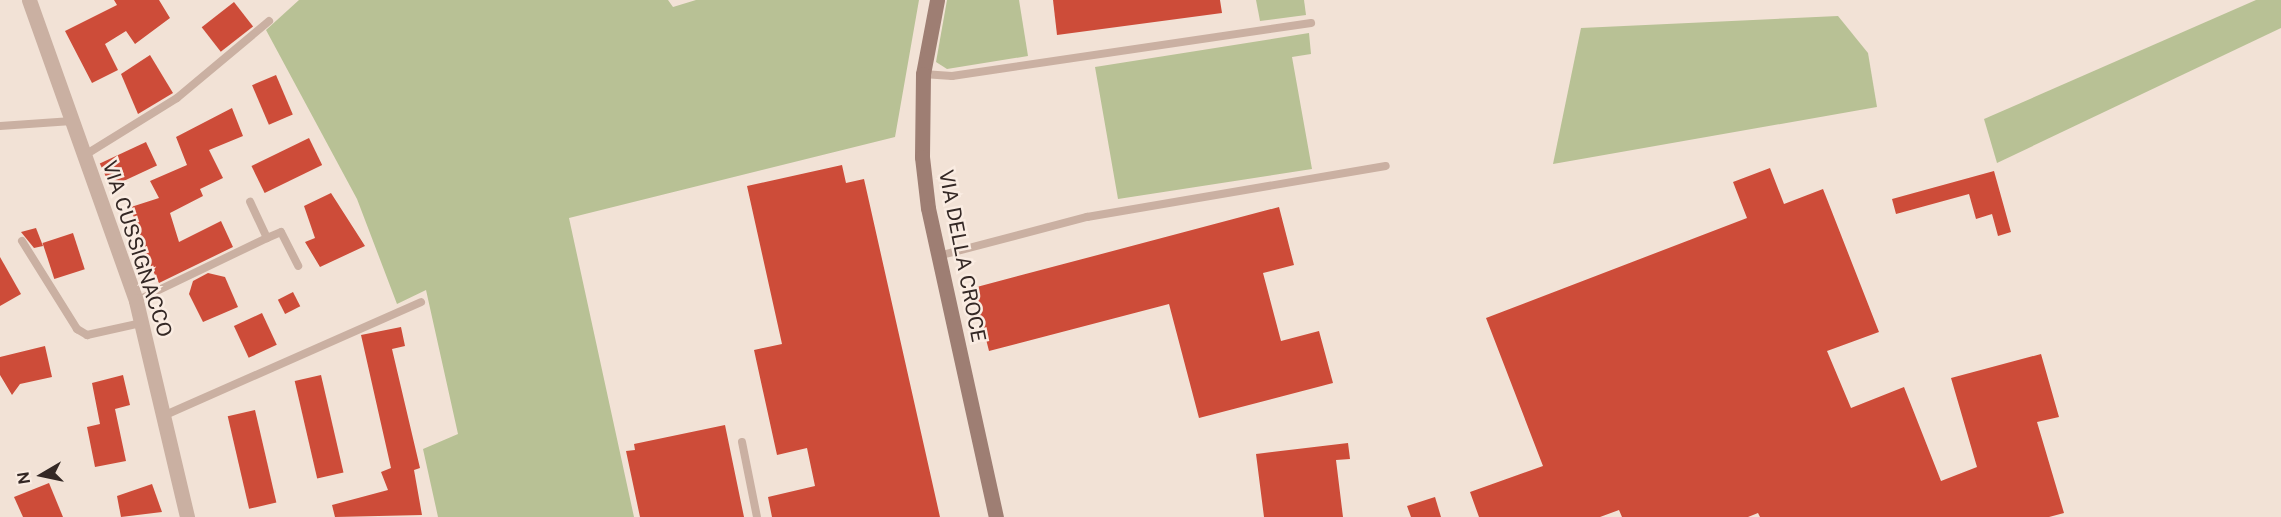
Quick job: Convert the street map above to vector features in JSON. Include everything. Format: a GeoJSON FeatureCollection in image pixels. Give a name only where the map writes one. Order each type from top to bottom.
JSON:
{"type":"FeatureCollection","features":[{"type":"Feature","properties":{"kind":"main road","name":"VIA DELLA CROCE"},"geometry":{"type":"LineString","coordinates":[[937,0],[923,74],[922,157],[938,256],[996,517]]}},
{"type":"Feature","properties":{"kind":"street","name":"VIA CUSSIGNACCO"},"geometry":{"type":"LineString","coordinates":[[29,0],[136,301],[187,517]]}},
{"type":"Feature","properties":{"kind":"lane"},"geometry":{"type":"LineString","coordinates":[[85,155],[177,98],[269,21]]}},
{"type":"Feature","properties":{"kind":"lane"},"geometry":{"type":"LineString","coordinates":[[923,74],[952,76],[1311,23]]}},
{"type":"Feature","properties":{"kind":"lane"},"geometry":{"type":"LineString","coordinates":[[0,126],[72,122]]}},
{"type":"Feature","properties":{"kind":"lane"},"geometry":{"type":"LineString","coordinates":[[938,256],[1087,217],[1386,166]]}},
{"type":"Feature","properties":{"kind":"lane"},"geometry":{"type":"LineString","coordinates":[[250,202],[267,238]]}},
{"type":"Feature","properties":{"kind":"lane"},"geometry":{"type":"LineString","coordinates":[[136,301],[281,232],[298,266]]}},
{"type":"Feature","properties":{"kind":"lane"},"geometry":{"type":"LineString","coordinates":[[22,241],[77,328],[87,335],[141,323]]}},
{"type":"Feature","properties":{"kind":"lane"},"geometry":{"type":"LineString","coordinates":[[164,416],[421,302]]}},
{"type":"Feature","properties":{"kind":"lane"},"geometry":{"type":"LineString","coordinates":[[742,442],[758,517]]}},
{"type":"Feature","properties":{"kind":"green space"},"geometry":{"type":"Polygon","coordinates":[[[299,0],[668,0],[673,7],[696,0],[919,0],[895,137],[569,218],[634,517],[438,517],[423,449],[458,434],[426,290],[397,304],[357,199],[266,30],[299,0]]]}},
{"type":"Feature","properties":{"kind":"green space"},"geometry":{"type":"Polygon","coordinates":[[[947,0],[1019,0],[1028,56],[947,69],[936,62],[947,0]]]}},
{"type":"Feature","properties":{"kind":"green space"},"geometry":{"type":"Polygon","coordinates":[[[1256,0],[1304,0],[1306,15],[1260,21],[1256,0]]]}},
{"type":"Feature","properties":{"kind":"green space"},"geometry":{"type":"Polygon","coordinates":[[[2256,0],[2281,0],[2281,28],[1997,163],[1984,119],[2256,0]]]}},
{"type":"Feature","properties":{"kind":"green space"},"geometry":{"type":"Polygon","coordinates":[[[1838,16],[1868,53],[1877,107],[1553,164],[1581,28],[1838,16]]]}},
{"type":"Feature","properties":{"kind":"green space"},"geometry":{"type":"Polygon","coordinates":[[[1309,33],[1311,54],[1292,57],[1312,169],[1118,199],[1095,67],[1309,33]]]}},
{"type":"Feature","properties":{"kind":"building"},"geometry":{"type":"Polygon","coordinates":[[[114,0],[159,0],[170,18],[135,44],[126,31],[105,44],[118,70],[92,83],[65,31],[117,5],[114,0]]]}},
{"type":"Feature","properties":{"kind":"building"},"geometry":{"type":"Polygon","coordinates":[[[1053,0],[1220,0],[1222,13],[1057,35],[1053,0]]]}},
{"type":"Feature","properties":{"kind":"building"},"geometry":{"type":"Polygon","coordinates":[[[234,2],[253,26],[221,52],[202,27],[234,2]]]}},
{"type":"Feature","properties":{"kind":"building"},"geometry":{"type":"Polygon","coordinates":[[[150,55],[173,93],[138,114],[121,74],[150,55]]]}},
{"type":"Feature","properties":{"kind":"building"},"geometry":{"type":"Polygon","coordinates":[[[276,75],[293,115],[269,125],[252,85],[276,75]]]}},
{"type":"Feature","properties":{"kind":"building"},"geometry":{"type":"Polygon","coordinates":[[[232,108],[243,136],[209,150],[223,178],[200,189],[203,196],[170,213],[179,242],[221,221],[233,247],[159,283],[142,248],[131,207],[159,198],[150,181],[187,165],[176,137],[232,108]]]}},
{"type":"Feature","properties":{"kind":"building"},"geometry":{"type":"Polygon","coordinates":[[[309,138],[322,165],[265,193],[251,166],[309,138]]]}},
{"type":"Feature","properties":{"kind":"building"},"geometry":{"type":"Polygon","coordinates":[[[146,142],[157,166],[111,187],[100,164],[146,142]]]}},
{"type":"Feature","properties":{"kind":"building"},"geometry":{"type":"Polygon","coordinates":[[[842,165],[846,183],[864,179],[940,517],[772,517],[768,497],[815,486],[807,448],[777,455],[754,350],[782,344],[747,186],[842,165]]]}},
{"type":"Feature","properties":{"kind":"building"},"geometry":{"type":"Polygon","coordinates":[[[1770,168],[1784,204],[1823,189],[1879,332],[1827,351],[1851,408],[1904,387],[1941,481],[1977,467],[1951,378],[2041,354],[2059,417],[2037,422],[2064,513],[2049,517],[1760,517],[1758,513],[1748,517],[1622,517],[1619,510],[1600,517],[1479,517],[1470,492],[1543,466],[1486,318],[1747,218],[1733,182],[1770,168]]]}},
{"type":"Feature","properties":{"kind":"building"},"geometry":{"type":"Polygon","coordinates":[[[1994,171],[2011,232],[1998,236],[1992,214],[1976,219],[1969,194],[1896,214],[1892,199],[1994,171]]]}},
{"type":"Feature","properties":{"kind":"building"},"geometry":{"type":"Polygon","coordinates":[[[331,193],[365,246],[320,267],[305,242],[315,238],[304,206],[331,193]]]}},
{"type":"Feature","properties":{"kind":"building"},"geometry":{"type":"Polygon","coordinates":[[[1279,207],[1294,265],[1263,273],[1281,341],[1319,331],[1333,383],[1199,418],[1169,304],[989,351],[973,288],[1279,207]]]}},
{"type":"Feature","properties":{"kind":"building"},"geometry":{"type":"Polygon","coordinates":[[[36,228],[43,246],[34,248],[21,232],[36,228]]]}},
{"type":"Feature","properties":{"kind":"building"},"geometry":{"type":"Polygon","coordinates":[[[73,233],[85,269],[54,279],[43,243],[73,233]]]}},
{"type":"Feature","properties":{"kind":"building"},"geometry":{"type":"Polygon","coordinates":[[[0,257],[21,294],[0,306],[0,257]]]}},
{"type":"Feature","properties":{"kind":"building"},"geometry":{"type":"Polygon","coordinates":[[[208,273],[225,277],[238,307],[203,322],[189,294],[193,281],[208,273]]]}},
{"type":"Feature","properties":{"kind":"building"},"geometry":{"type":"Polygon","coordinates":[[[293,292],[300,306],[285,314],[278,300],[293,292]]]}},
{"type":"Feature","properties":{"kind":"building"},"geometry":{"type":"Polygon","coordinates":[[[262,313],[277,345],[249,358],[234,326],[262,313]]]}},
{"type":"Feature","properties":{"kind":"building"},"geometry":{"type":"Polygon","coordinates":[[[401,327],[405,346],[392,349],[420,468],[414,470],[422,515],[335,517],[332,505],[388,490],[381,472],[391,468],[361,335],[401,327]]]}},
{"type":"Feature","properties":{"kind":"building"},"geometry":{"type":"Polygon","coordinates":[[[45,346],[52,377],[20,384],[12,395],[0,375],[0,357],[45,346]]]}},
{"type":"Feature","properties":{"kind":"building"},"geometry":{"type":"Polygon","coordinates":[[[123,375],[130,405],[115,409],[126,461],[95,467],[87,427],[100,424],[92,383],[123,375]]]}},
{"type":"Feature","properties":{"kind":"building"},"geometry":{"type":"Polygon","coordinates":[[[321,375],[343,472],[317,479],[295,381],[321,375]]]}},
{"type":"Feature","properties":{"kind":"building"},"geometry":{"type":"Polygon","coordinates":[[[255,410],[276,503],[249,509],[228,416],[255,410]]]}},
{"type":"Feature","properties":{"kind":"building"},"geometry":{"type":"Polygon","coordinates":[[[725,425],[744,517],[640,517],[626,451],[635,450],[634,444],[725,425]]]}},
{"type":"Feature","properties":{"kind":"building"},"geometry":{"type":"Polygon","coordinates":[[[1348,443],[1350,459],[1336,460],[1343,517],[1264,517],[1256,454],[1348,443]]]}},
{"type":"Feature","properties":{"kind":"building"},"geometry":{"type":"Polygon","coordinates":[[[49,483],[63,517],[23,517],[14,497],[49,483]]]}},
{"type":"Feature","properties":{"kind":"building"},"geometry":{"type":"Polygon","coordinates":[[[152,484],[162,512],[121,517],[117,496],[152,484]]]}},
{"type":"Feature","properties":{"kind":"building"},"geometry":{"type":"Polygon","coordinates":[[[1435,497],[1441,517],[1411,517],[1407,506],[1435,497]]]}}]}
